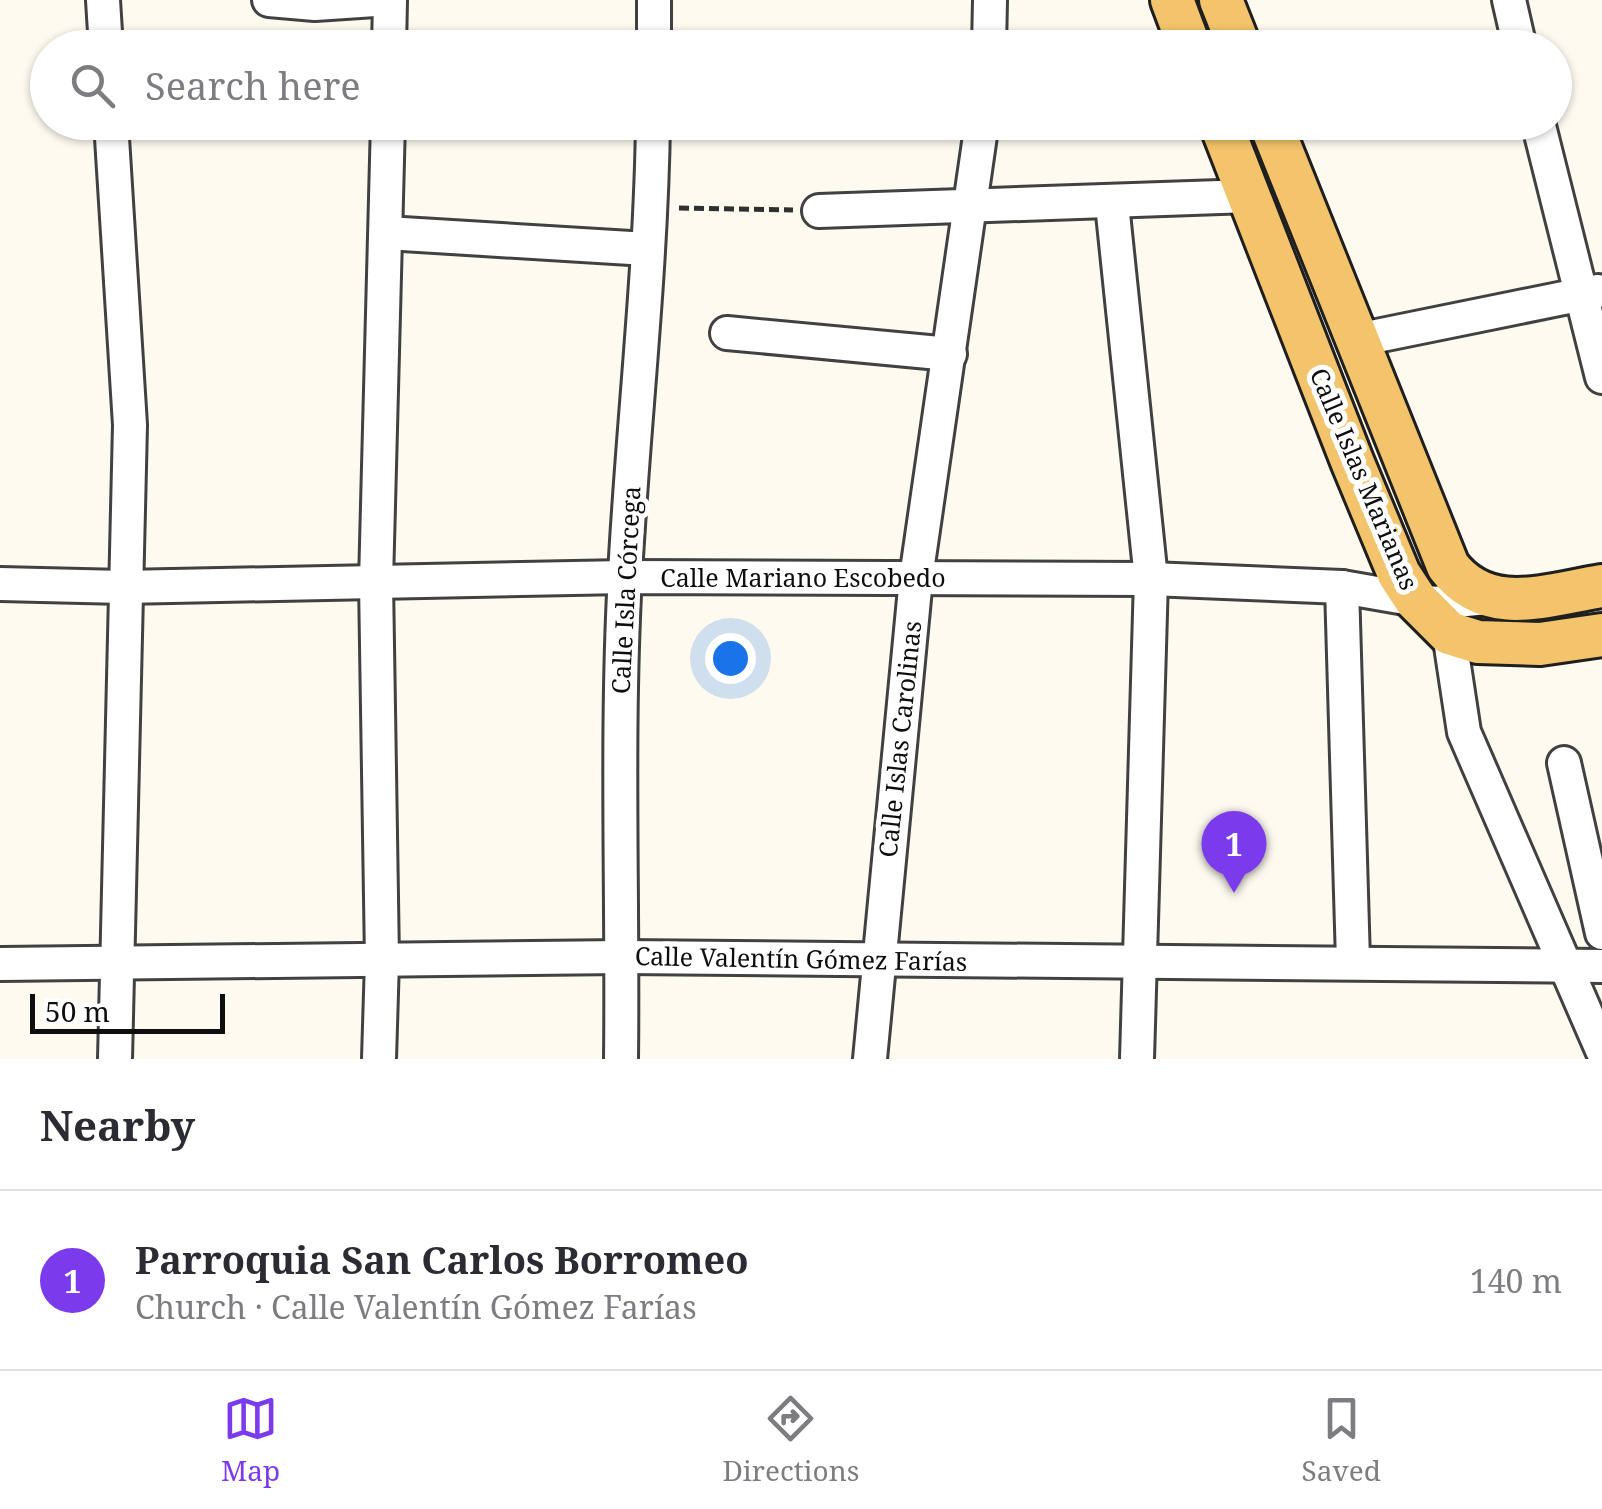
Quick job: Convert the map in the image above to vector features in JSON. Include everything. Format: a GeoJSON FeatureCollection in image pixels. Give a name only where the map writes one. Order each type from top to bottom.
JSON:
{"type":"FeatureCollection","features":[{"type":"Feature","properties":{"kind":"main road"},"geometry":{"type":"LineString","coordinates":[[1172,0],[1183,30]]}},
{"type":"Feature","properties":{"kind":"main road"},"geometry":{"type":"LineString","coordinates":[[1221,0],[1233,30]]}},
{"type":"Feature","properties":{"kind":"main road","name":"Calle Islas Marianas"},"geometry":{"type":"LineString","coordinates":[[1227,140],[1399,574],[1416,600],[1449,633]]}},
{"type":"Feature","properties":{"kind":"main road","name":"Calle Islas Marianas"},"geometry":{"type":"LineString","coordinates":[[1277,140],[1448,566],[1461,583],[1487,598]]}},
{"type":"Feature","properties":{"kind":"main road","name":"Calle Mariano Escobedo"},"geometry":{"type":"LineString","coordinates":[[1487,598],[1527,599],[1602,586]]}},
{"type":"Feature","properties":{"kind":"main road"},"geometry":{"type":"LineString","coordinates":[[1449,633],[1506,645],[1602,635]]}},
{"type":"Feature","properties":{"kind":"street"},"geometry":{"type":"LineString","coordinates":[[103,0],[105,30]]}},
{"type":"Feature","properties":{"kind":"street"},"geometry":{"type":"LineString","coordinates":[[269,0],[315,4],[375,0]]}},
{"type":"Feature","properties":{"kind":"street"},"geometry":{"type":"LineString","coordinates":[[389,30],[390,0]]}},
{"type":"Feature","properties":{"kind":"street"},"geometry":{"type":"LineString","coordinates":[[654,0],[654,30]]}},
{"type":"Feature","properties":{"kind":"street"},"geometry":{"type":"LineString","coordinates":[[989,30],[990,0]]}},
{"type":"Feature","properties":{"kind":"street"},"geometry":{"type":"LineString","coordinates":[[1510,0],[1516,30]]}},
{"type":"Feature","properties":{"kind":"street"},"geometry":{"type":"LineString","coordinates":[[112,140],[129,363],[115,1059]]}},
{"type":"Feature","properties":{"kind":"street"},"geometry":{"type":"LineString","coordinates":[[379,1059],[382,960],[376,582],[388,140]]}},
{"type":"Feature","properties":{"kind":"street","name":"Calle Isla Córcega"},"geometry":{"type":"LineString","coordinates":[[622,1059],[619,816],[624,578],[652,208],[652,140]]}},
{"type":"Feature","properties":{"kind":"street","name":"Calle Islas Carolinas"},"geometry":{"type":"LineString","coordinates":[[870,1059],[916,578],[980,140]]}},
{"type":"Feature","properties":{"kind":"street"},"geometry":{"type":"LineString","coordinates":[[1544,140],[1591,293],[1602,377]]}},
{"type":"Feature","properties":{"kind":"street"},"geometry":{"type":"LineString","coordinates":[[819,210],[972,209],[1248,196]]}},
{"type":"Feature","properties":{"kind":"street"},"geometry":{"type":"LineString","coordinates":[[1112,204],[1151,578],[1137,1059]]}},
{"type":"Feature","properties":{"kind":"street"},"geometry":{"type":"LineString","coordinates":[[386,232],[647,249]]}},
{"type":"Feature","properties":{"kind":"street"},"geometry":{"type":"LineString","coordinates":[[1357,340],[1591,293]]}},
{"type":"Feature","properties":{"kind":"street"},"geometry":{"type":"LineString","coordinates":[[727,333],[950,354]]}},
{"type":"Feature","properties":{"kind":"street","name":"Calle Mariano Escobedo"},"geometry":{"type":"LineString","coordinates":[[0,584],[123,587],[624,578],[1151,578],[1342,586],[1452,604],[1487,598]]}},
{"type":"Feature","properties":{"kind":"street"},"geometry":{"type":"LineString","coordinates":[[1342,586],[1353,962]]}},
{"type":"Feature","properties":{"kind":"street"},"geometry":{"type":"LineString","coordinates":[[1449,633],[1464,732],[1568,964],[1602,1050]]}},
{"type":"Feature","properties":{"kind":"street"},"geometry":{"type":"LineString","coordinates":[[1564,763],[1602,933]]}},
{"type":"Feature","properties":{"kind":"street","name":"Calle Valentín Gómez Farías"},"geometry":{"type":"LineString","coordinates":[[0,964],[622,956],[879,962],[1141,958],[1602,966]]}},
{"type":"Feature","properties":{"kind":"path"},"geometry":{"type":"LineString","coordinates":[[652,208],[819,210]]}},
{"type":"Feature","properties":{"kind":"place","name":"Parroquia San Carlos Borromeo"},"geometry":{"type":"Point","coordinates":[1234,893]}}]}
